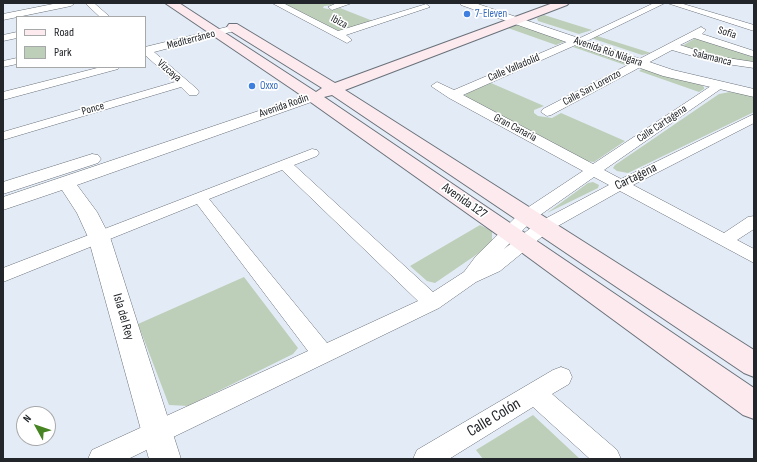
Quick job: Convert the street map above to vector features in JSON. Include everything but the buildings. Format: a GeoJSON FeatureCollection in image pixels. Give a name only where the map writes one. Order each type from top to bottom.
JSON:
{"type":"FeatureCollection","features":[{"type":"Feature","properties":{"kind":"main road","name":"Avenida 127"},"geometry":{"type":"LineString","coordinates":[[171,3],[226,30],[316,89],[527,216],[754,365]]}},
{"type":"Feature","properties":{"kind":"main road","name":"Avenida 127"},"geometry":{"type":"LineString","coordinates":[[195,3],[226,30]]}},
{"type":"Feature","properties":{"kind":"main road","name":"Avenida Rodin"},"geometry":{"type":"LineString","coordinates":[[513,17],[537,3]]}},
{"type":"Feature","properties":{"kind":"main road","name":"Avenida Rodin"},"geometry":{"type":"LineString","coordinates":[[316,89],[513,17],[563,3]]}},
{"type":"Feature","properties":{"kind":"main road","name":"Avenida 127"},"geometry":{"type":"LineString","coordinates":[[316,89],[516,238],[754,405]]}},
{"type":"Feature","properties":{"kind":"street"},"geometry":{"type":"LineString","coordinates":[[3,17],[71,3]]}},
{"type":"Feature","properties":{"kind":"street"},"geometry":{"type":"LineString","coordinates":[[89,3],[104,16]]}},
{"type":"Feature","properties":{"kind":"street","name":"Ibiza"},"geometry":{"type":"LineString","coordinates":[[276,3],[349,41]]}},
{"type":"Feature","properties":{"kind":"street"},"geometry":{"type":"LineString","coordinates":[[332,7],[348,3]]}},
{"type":"Feature","properties":{"kind":"street"},"geometry":{"type":"LineString","coordinates":[[338,35],[426,7],[414,3]]}},
{"type":"Feature","properties":{"kind":"street","name":"Avenida Río Niágara"},"geometry":{"type":"LineString","coordinates":[[465,3],[513,17],[643,61],[701,76],[754,85]]}},
{"type":"Feature","properties":{"kind":"street","name":"Avenida Río Niágara"},"geometry":{"type":"LineString","coordinates":[[480,3],[513,17]]}},
{"type":"Feature","properties":{"kind":"street","name":"Calle Valladolid"},"geometry":{"type":"LineString","coordinates":[[453,95],[661,3]]}},
{"type":"Feature","properties":{"kind":"street"},"geometry":{"type":"LineString","coordinates":[[670,3],[754,28]]}},
{"type":"Feature","properties":{"kind":"street","name":"Mediterráneo"},"geometry":{"type":"LineString","coordinates":[[147,54],[226,30]]}},
{"type":"Feature","properties":{"kind":"street","name":"Calle San Lorenzo"},"geometry":{"type":"LineString","coordinates":[[547,112],[697,32]]}},
{"type":"Feature","properties":{"kind":"street","name":"Sofía"},"geometry":{"type":"LineString","coordinates":[[697,32],[754,54]]}},
{"type":"Feature","properties":{"kind":"street"},"geometry":{"type":"LineString","coordinates":[[3,38],[16,35]]}},
{"type":"Feature","properties":{"kind":"street","name":"Salamanca"},"geometry":{"type":"LineString","coordinates":[[671,46],[713,59],[754,65]]}},
{"type":"Feature","properties":{"kind":"street","name":"Vizcaya"},"geometry":{"type":"LineString","coordinates":[[147,54],[193,92]]}},
{"type":"Feature","properties":{"kind":"street"},"geometry":{"type":"LineString","coordinates":[[3,64],[16,61]]}},
{"type":"Feature","properties":{"kind":"street","name":"Avenida Río Niágara"},"geometry":{"type":"LineString","coordinates":[[643,61],[713,90],[754,93]]}},
{"type":"Feature","properties":{"kind":"street"},"geometry":{"type":"LineString","coordinates":[[3,96],[110,68]]}},
{"type":"Feature","properties":{"kind":"street","name":"Ponce"},"geometry":{"type":"LineString","coordinates":[[3,136],[183,83]]}},
{"type":"Feature","properties":{"kind":"street","name":"Gran Canaria"},"geometry":{"type":"LineString","coordinates":[[437,86],[600,166],[620,185]]}},
{"type":"Feature","properties":{"kind":"street","name":"Avenida Rodin"},"geometry":{"type":"LineString","coordinates":[[3,204],[66,183],[316,89]]}},
{"type":"Feature","properties":{"kind":"street","name":"Avenida Rodin"},"geometry":{"type":"LineString","coordinates":[[3,188],[316,89]]}},
{"type":"Feature","properties":{"kind":"street","name":"Calle Cartagena"},"geometry":{"type":"LineString","coordinates":[[600,166],[713,90]]}},
{"type":"Feature","properties":{"kind":"street","name":"Cartagena"},"geometry":{"type":"LineString","coordinates":[[516,238],[543,227],[620,185],[754,118]]}},
{"type":"Feature","properties":{"kind":"street"},"geometry":{"type":"LineString","coordinates":[[3,275],[312,153]]}},
{"type":"Feature","properties":{"kind":"street"},"geometry":{"type":"LineString","coordinates":[[284,164],[432,303]]}},
{"type":"Feature","properties":{"kind":"street"},"geometry":{"type":"LineString","coordinates":[[100,459],[432,303],[469,277],[494,266],[516,238],[527,216],[600,166]]}},
{"type":"Feature","properties":{"kind":"street","name":"Isla del Rey"},"geometry":{"type":"LineString","coordinates":[[66,183],[87,212],[99,238],[165,459]]}},
{"type":"Feature","properties":{"kind":"street"},"geometry":{"type":"LineString","coordinates":[[620,185],[754,257]]}},
{"type":"Feature","properties":{"kind":"street"},"geometry":{"type":"LineString","coordinates":[[200,198],[323,354]]}},
{"type":"Feature","properties":{"kind":"street"},"geometry":{"type":"LineString","coordinates":[[724,241],[754,221]]}},
{"type":"Feature","properties":{"kind":"street","name":"Calle Colón"},"geometry":{"type":"LineString","coordinates":[[426,459],[561,377]]}},
{"type":"Feature","properties":{"kind":"street"},"geometry":{"type":"LineString","coordinates":[[535,394],[608,459]]}},
{"type":"Feature","properties":{"kind":"green space"},"geometry":{"type":"Polygon","coordinates":[[[283,3],[329,3],[333,5],[324,6],[323,8],[333,10],[340,8],[373,21],[338,31],[283,3]]]}},
{"type":"Feature","properties":{"kind":"green space"},"geometry":{"type":"Polygon","coordinates":[[[544,15],[592,30],[579,34],[538,21],[537,18],[544,15]]]}},
{"type":"Feature","properties":{"kind":"green space"},"geometry":{"type":"Polygon","coordinates":[[[516,25],[524,25],[566,41],[556,45],[508,28],[516,25]]]}},
{"type":"Feature","properties":{"kind":"green space"},"geometry":{"type":"Polygon","coordinates":[[[597,36],[651,53],[642,55],[593,38],[597,36]]]}},
{"type":"Feature","properties":{"kind":"green space"},"geometry":{"type":"Polygon","coordinates":[[[694,39],[701,39],[754,56],[754,63],[715,57],[682,46],[694,39]]]}},
{"type":"Feature","properties":{"kind":"green space"},"geometry":{"type":"Polygon","coordinates":[[[577,45],[629,64],[625,65],[573,47],[577,45]]]}},
{"type":"Feature","properties":{"kind":"green space"},"geometry":{"type":"Polygon","coordinates":[[[643,68],[700,84],[704,87],[704,89],[699,92],[639,71],[643,68]]]}},
{"type":"Feature","properties":{"kind":"green space"},"geometry":{"type":"Polygon","coordinates":[[[491,83],[544,106],[534,110],[534,113],[538,116],[552,118],[561,113],[625,141],[594,162],[586,161],[465,97],[466,93],[491,83]]]}},
{"type":"Feature","properties":{"kind":"green space"},"geometry":{"type":"Polygon","coordinates":[[[730,92],[754,95],[754,112],[628,173],[617,171],[613,168],[615,165],[719,94],[730,92]]]}},
{"type":"Feature","properties":{"kind":"green space"},"geometry":{"type":"Polygon","coordinates":[[[593,182],[599,185],[598,188],[547,213],[588,183],[593,182]]]}},
{"type":"Feature","properties":{"kind":"green space"},"geometry":{"type":"Polygon","coordinates":[[[480,225],[492,231],[492,244],[435,283],[427,281],[410,266],[480,225]]]}},
{"type":"Feature","properties":{"kind":"green space"},"geometry":{"type":"Polygon","coordinates":[[[244,277],[298,348],[293,354],[188,406],[169,405],[138,324],[244,277]]]}},
{"type":"Feature","properties":{"kind":"green space"},"geometry":{"type":"Polygon","coordinates":[[[533,415],[580,459],[483,459],[476,450],[533,415]]]}},
{"type":"Feature","properties":{"kind":"place","name":"7-Eleven"},"geometry":{"type":"Point","coordinates":[467,14]}},
{"type":"Feature","properties":{"kind":"place","name":"Oxxo"},"geometry":{"type":"Point","coordinates":[252,86]}}]}
